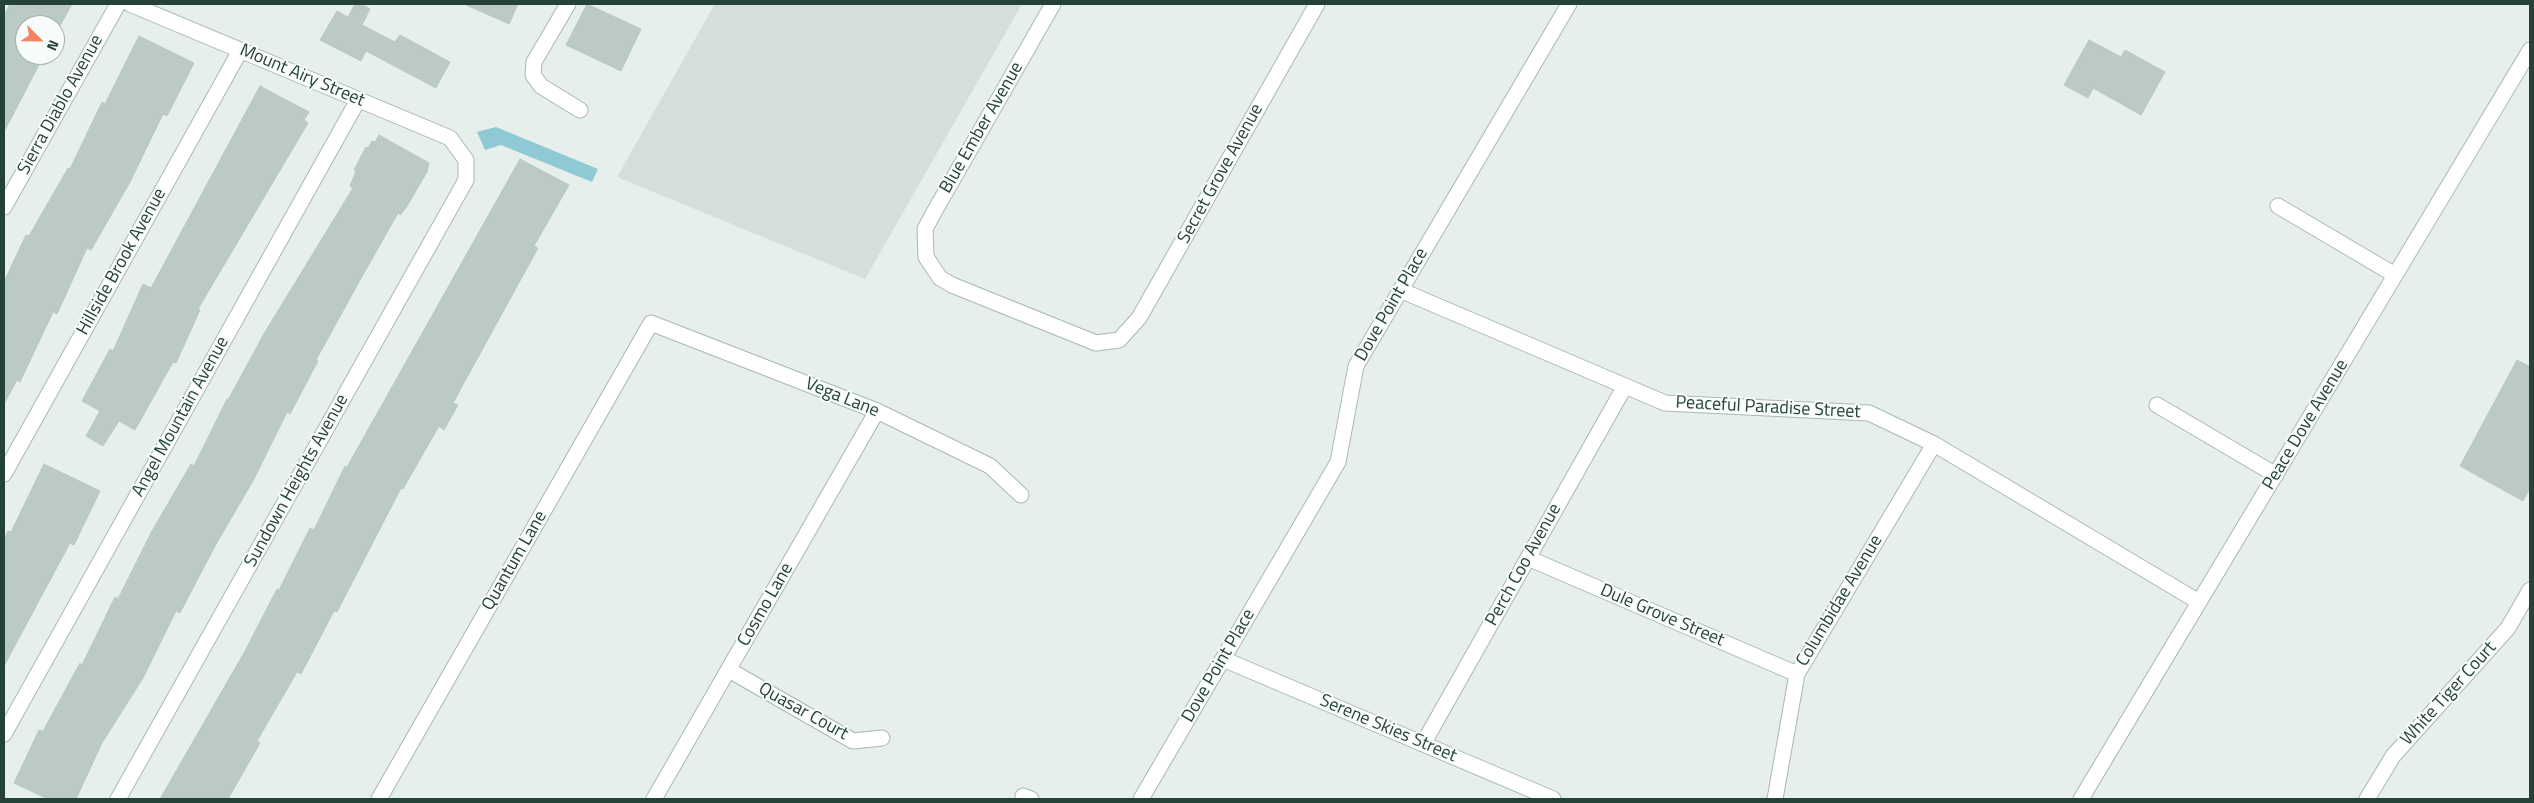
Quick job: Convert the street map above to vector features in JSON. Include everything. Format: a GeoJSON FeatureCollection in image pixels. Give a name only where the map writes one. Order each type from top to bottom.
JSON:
{"type":"FeatureCollection","features":[{"type":"Feature","properties":{"kind":"street","name":"Sierra Diablo Avenue"},"geometry":{"type":"LineString","coordinates":[[4,207],[118,4]]}},
{"type":"Feature","properties":{"kind":"street","name":"Mount Airy Street"},"geometry":{"type":"LineString","coordinates":[[130,4],[450,138],[466,160]]}},
{"type":"Feature","properties":{"kind":"street"},"geometry":{"type":"LineString","coordinates":[[568,4],[534,62],[533,75],[541,86],[580,110]]}},
{"type":"Feature","properties":{"kind":"street","name":"Blue Ember Avenue"},"geometry":{"type":"LineString","coordinates":[[1052,4],[925,229],[926,257],[940,278],[952,285],[1096,344],[1119,340]]}},
{"type":"Feature","properties":{"kind":"street","name":"Secret Grove Avenue"},"geometry":{"type":"LineString","coordinates":[[1119,340],[1139,318],[1317,4]]}},
{"type":"Feature","properties":{"kind":"street","name":"Dove Point Place"},"geometry":{"type":"LineString","coordinates":[[1141,799],[1338,462],[1356,366],[1569,4]]}},
{"type":"Feature","properties":{"kind":"street","name":"Hillside Brook Avenue"},"geometry":{"type":"LineString","coordinates":[[4,474],[240,50]]}},
{"type":"Feature","properties":{"kind":"street","name":"Peace Dove Avenue"},"geometry":{"type":"LineString","coordinates":[[2081,799],[2530,50]]}},
{"type":"Feature","properties":{"kind":"street","name":"Angel Mountain Avenue"},"geometry":{"type":"LineString","coordinates":[[4,734],[358,100]]}},
{"type":"Feature","properties":{"kind":"street","name":"Sundown Heights Avenue"},"geometry":{"type":"LineString","coordinates":[[118,799],[466,180],[466,160]]}},
{"type":"Feature","properties":{"kind":"street"},"geometry":{"type":"LineString","coordinates":[[2278,206],[2396,275]]}},
{"type":"Feature","properties":{"kind":"street","name":"Peaceful Paradise Street"},"geometry":{"type":"LineString","coordinates":[[1400,290],[1665,403],[1869,413],[1934,444],[2200,602]]}},
{"type":"Feature","properties":{"kind":"street","name":"Vega Lane"},"geometry":{"type":"LineString","coordinates":[[651,323],[877,411],[990,466],[1021,495]]}},
{"type":"Feature","properties":{"kind":"street","name":"Quantum Lane"},"geometry":{"type":"LineString","coordinates":[[380,799],[651,323]]}},
{"type":"Feature","properties":{"kind":"street","name":"Perch Coo Avenue"},"geometry":{"type":"LineString","coordinates":[[1423,744],[1625,386]]}},
{"type":"Feature","properties":{"kind":"street"},"geometry":{"type":"LineString","coordinates":[[2157,405],[2276,475]]}},
{"type":"Feature","properties":{"kind":"street","name":"Cosmo Lane"},"geometry":{"type":"LineString","coordinates":[[654,799],[877,411]]}},
{"type":"Feature","properties":{"kind":"street","name":"Columbidae Avenue"},"geometry":{"type":"LineString","coordinates":[[1775,799],[1796,674],[1934,444]]}},
{"type":"Feature","properties":{"kind":"street","name":"Dule Grove Street"},"geometry":{"type":"LineString","coordinates":[[1528,558],[1796,674]]}},
{"type":"Feature","properties":{"kind":"street","name":"White Tiger Court"},"geometry":{"type":"LineString","coordinates":[[2367,799],[2394,756],[2508,628],[2530,590]]}},
{"type":"Feature","properties":{"kind":"street","name":"Serene Skies Street"},"geometry":{"type":"LineString","coordinates":[[1223,659],[1553,799]]}},
{"type":"Feature","properties":{"kind":"street","name":"Quasar Court"},"geometry":{"type":"LineString","coordinates":[[729,670],[853,741],[882,738]]}},
{"type":"Feature","properties":{"kind":"shaded area"},"geometry":{"type":"Polygon","coordinates":[[[715,4],[1022,4],[865,279],[617,177],[715,4]]]}},
{"type":"Feature","properties":{"kind":"water"},"geometry":{"type":"Polygon","coordinates":[[[496,127],[598,169],[592,182],[501,145],[485,150],[477,132],[496,127]]]}},
{"type":"Feature","properties":{"kind":"building"},"geometry":{"type":"Polygon","coordinates":[[[10,4],[72,4],[65,17],[65,15],[15,15],[15,65],[39,65],[4,132],[4,15],[10,4]]]}},
{"type":"Feature","properties":{"kind":"building"},"geometry":{"type":"Polygon","coordinates":[[[355,4],[361,4],[370,9],[362,25],[395,42],[400,35],[450,62],[436,88],[366,51],[361,61],[320,40],[337,11],[348,17],[355,4]]]}},
{"type":"Feature","properties":{"kind":"building"},"geometry":{"type":"Polygon","coordinates":[[[464,4],[518,4],[509,24],[464,4]]]}},
{"type":"Feature","properties":{"kind":"building"},"geometry":{"type":"Polygon","coordinates":[[[587,4],[641,29],[621,71],[566,45],[587,4]]]}},
{"type":"Feature","properties":{"kind":"building"},"geometry":{"type":"Polygon","coordinates":[[[139,36],[194,63],[167,116],[163,114],[130,182],[91,250],[87,248],[57,314],[53,312],[20,382],[17,380],[4,404],[4,282],[26,235],[29,236],[68,168],[70,169],[102,102],[105,104],[139,36]]]}},
{"type":"Feature","properties":{"kind":"building"},"geometry":{"type":"Polygon","coordinates":[[[2089,40],[2121,57],[2125,50],[2165,72],[2141,115],[2093,88],[2088,98],[2064,85],[2089,40]]]}},
{"type":"Feature","properties":{"kind":"building"},"geometry":{"type":"Polygon","coordinates":[[[260,86],[309,112],[304,120],[308,123],[198,309],[200,310],[176,363],[173,362],[135,430],[119,421],[103,446],[86,436],[100,411],[82,401],[110,349],[113,351],[143,284],[151,288],[260,86]]]}},
{"type":"Feature","properties":{"kind":"building"},"geometry":{"type":"Polygon","coordinates":[[[379,135],[429,163],[427,172],[406,208],[400,215],[398,213],[360,280],[316,360],[318,361],[290,414],[287,412],[254,479],[215,546],[180,613],[176,611],[143,678],[102,743],[76,799],[48,799],[14,783],[39,730],[43,731],[80,663],[82,665],[115,597],[118,599],[152,531],[191,464],[194,466],[227,399],[265,332],[353,188],[350,186],[356,171],[354,170],[366,147],[368,148],[372,141],[375,142],[379,135]]]}},
{"type":"Feature","properties":{"kind":"building"},"geometry":{"type":"Polygon","coordinates":[[[520,159],[569,185],[534,246],[538,248],[453,403],[458,405],[444,430],[439,426],[403,489],[401,488],[337,612],[334,611],[301,674],[297,672],[257,741],[260,743],[228,799],[160,799],[245,651],[277,589],[279,590],[310,528],[314,530],[345,466],[347,467],[520,159]]]}},
{"type":"Feature","properties":{"kind":"building"},"geometry":{"type":"Polygon","coordinates":[[[2517,360],[2530,367],[2530,488],[2523,501],[2460,466],[2517,360]]]}},
{"type":"Feature","properties":{"kind":"building"},"geometry":{"type":"Polygon","coordinates":[[[44,464],[100,491],[74,545],[70,543],[4,666],[4,540],[8,531],[11,532],[44,464]]]}}]}
